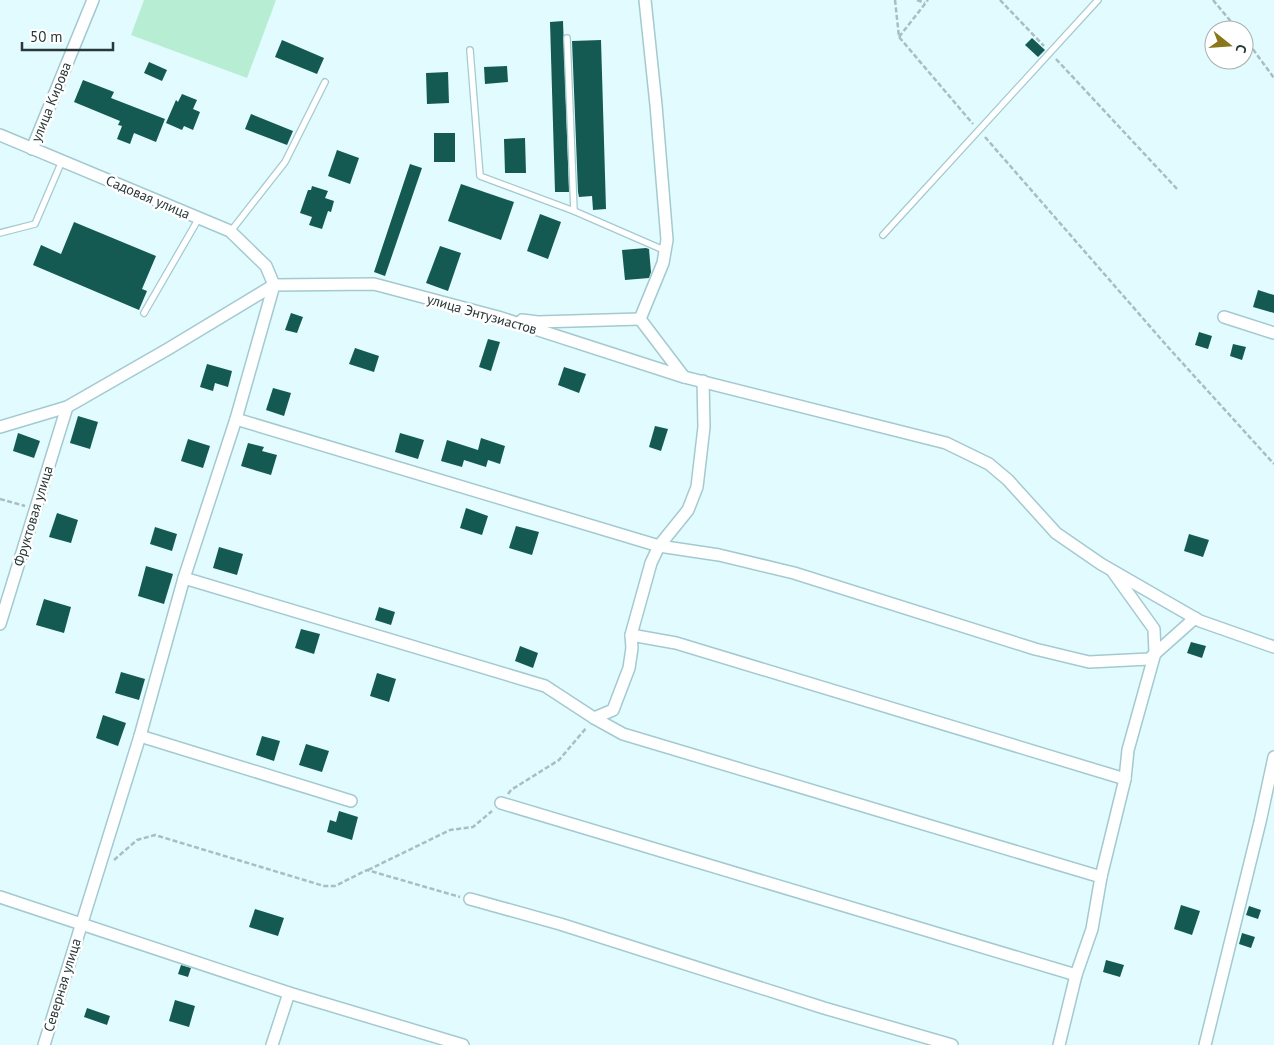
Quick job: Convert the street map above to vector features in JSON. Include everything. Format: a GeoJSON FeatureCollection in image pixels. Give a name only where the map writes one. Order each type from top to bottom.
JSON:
{"type":"FeatureCollection","features":[{"type":"Feature","properties":{"kind":"street","name":"улица Кирова"},"geometry":{"type":"LineString","coordinates":[[32,148],[93,0]]}},
{"type":"Feature","properties":{"kind":"street"},"geometry":{"type":"LineString","coordinates":[[640,319],[663,263],[667,240],[657,114],[645,0]]}},
{"type":"Feature","properties":{"kind":"street","name":"Садовая улица"},"geometry":{"type":"LineString","coordinates":[[0,135],[230,231],[266,266],[274,285]]}},
{"type":"Feature","properties":{"kind":"street","name":"улица Энтузиастов"},"geometry":{"type":"LineString","coordinates":[[274,285],[374,284],[498,317],[684,377],[946,444],[989,464],[1008,480],[1056,532],[1101,564],[1195,618],[1274,647]]}},
{"type":"Feature","properties":{"kind":"street"},"geometry":{"type":"LineString","coordinates":[[0,427],[67,407],[274,285]]}},
{"type":"Feature","properties":{"kind":"street","name":"Северная улица"},"geometry":{"type":"LineString","coordinates":[[44,1045],[140,736],[184,578],[236,419],[274,285]]}},
{"type":"Feature","properties":{"kind":"street"},"geometry":{"type":"LineString","coordinates":[[498,317],[538,322],[640,319]]}},
{"type":"Feature","properties":{"kind":"street"},"geometry":{"type":"LineString","coordinates":[[1224,317],[1274,333]]}},
{"type":"Feature","properties":{"kind":"street"},"geometry":{"type":"LineString","coordinates":[[640,319],[684,377]]}},
{"type":"Feature","properties":{"kind":"street"},"geometry":{"type":"LineString","coordinates":[[594,718],[613,710],[629,668],[632,635],[651,563],[659,546],[688,510],[697,487],[704,427],[703,381]]}},
{"type":"Feature","properties":{"kind":"street","name":"Фруктовая улица"},"geometry":{"type":"LineString","coordinates":[[0,624],[67,407]]}},
{"type":"Feature","properties":{"kind":"street"},"geometry":{"type":"LineString","coordinates":[[236,419],[659,546],[719,555],[794,573],[1035,649],[1089,662],[1149,659],[1195,618]]}},
{"type":"Feature","properties":{"kind":"street"},"geometry":{"type":"LineString","coordinates":[[1059,1045],[1076,975],[1092,929],[1101,877],[1125,779],[1128,750],[1155,653],[1154,629],[1110,569]]}},
{"type":"Feature","properties":{"kind":"street"},"geometry":{"type":"LineString","coordinates":[[184,578],[545,686],[594,718],[623,734],[1101,877]]}},
{"type":"Feature","properties":{"kind":"street"},"geometry":{"type":"LineString","coordinates":[[632,635],[676,643],[1125,779]]}},
{"type":"Feature","properties":{"kind":"street"},"geometry":{"type":"LineString","coordinates":[[140,736],[351,801]]}},
{"type":"Feature","properties":{"kind":"street"},"geometry":{"type":"LineString","coordinates":[[1205,1045],[1260,822],[1274,757]]}},
{"type":"Feature","properties":{"kind":"street"},"geometry":{"type":"LineString","coordinates":[[501,803],[1076,975]]}},
{"type":"Feature","properties":{"kind":"street"},"geometry":{"type":"LineString","coordinates":[[0,897],[289,993],[463,1045]]}},
{"type":"Feature","properties":{"kind":"street"},"geometry":{"type":"LineString","coordinates":[[470,899],[560,924],[824,1008],[952,1045]]}},
{"type":"Feature","properties":{"kind":"street"},"geometry":{"type":"LineString","coordinates":[[272,1045],[289,993]]}},
{"type":"Feature","properties":{"kind":"lane"},"geometry":{"type":"LineString","coordinates":[[883,235],[1098,0]]}},
{"type":"Feature","properties":{"kind":"lane"},"geometry":{"type":"LineString","coordinates":[[567,38],[574,211]]}},
{"type":"Feature","properties":{"kind":"lane"},"geometry":{"type":"LineString","coordinates":[[470,50],[480,176],[574,211],[666,252]]}},
{"type":"Feature","properties":{"kind":"lane"},"geometry":{"type":"LineString","coordinates":[[230,231],[285,162],[325,82]]}},
{"type":"Feature","properties":{"kind":"lane"},"geometry":{"type":"LineString","coordinates":[[0,233],[36,224],[62,161]]}},
{"type":"Feature","properties":{"kind":"lane"},"geometry":{"type":"LineString","coordinates":[[144,313],[199,218]]}},
{"type":"Feature","properties":{"kind":"path"},"geometry":{"type":"LineString","coordinates":[[895,0],[899,37],[1167,346],[1274,464]]}},
{"type":"Feature","properties":{"kind":"path"},"geometry":{"type":"LineString","coordinates":[[917,0],[927,1]]}},
{"type":"Feature","properties":{"kind":"path"},"geometry":{"type":"LineString","coordinates":[[1000,0],[1178,190]]}},
{"type":"Feature","properties":{"kind":"path"},"geometry":{"type":"LineString","coordinates":[[1213,0],[1230,20]]}},
{"type":"Feature","properties":{"kind":"path"},"geometry":{"type":"LineString","coordinates":[[899,37],[927,1]]}},
{"type":"Feature","properties":{"kind":"path"},"geometry":{"type":"LineString","coordinates":[[1254,51],[1274,78]]}},
{"type":"Feature","properties":{"kind":"path"},"geometry":{"type":"LineString","coordinates":[[0,499],[36,508]]}},
{"type":"Feature","properties":{"kind":"path"},"geometry":{"type":"LineString","coordinates":[[97,874],[137,840],[155,835],[324,886],[334,886],[450,830],[473,827],[501,803],[511,790],[560,760],[594,718]]}},
{"type":"Feature","properties":{"kind":"path"},"geometry":{"type":"LineString","coordinates":[[367,870],[470,899]]}},
{"type":"Feature","properties":{"kind":"green space"},"geometry":{"type":"Polygon","coordinates":[[[144,0],[276,0],[247,78],[131,35],[144,0]]]}},
{"type":"Feature","properties":{"kind":"building"},"geometry":{"type":"Polygon","coordinates":[[[563,21],[569,192],[555,192],[550,22],[563,21]]]}},
{"type":"Feature","properties":{"kind":"building"},"geometry":{"type":"Polygon","coordinates":[[[1032,38],[1045,50],[1038,57],[1025,45],[1032,38]]]}},
{"type":"Feature","properties":{"kind":"building"},"geometry":{"type":"Polygon","coordinates":[[[282,40],[324,58],[317,74],[275,57],[282,40]]]}},
{"type":"Feature","properties":{"kind":"building"},"geometry":{"type":"Polygon","coordinates":[[[601,40],[606,209],[593,210],[592,196],[579,197],[578,192],[572,41],[601,40]]]}},
{"type":"Feature","properties":{"kind":"building"},"geometry":{"type":"Polygon","coordinates":[[[149,62],[167,70],[162,81],[144,73],[149,62]]]}},
{"type":"Feature","properties":{"kind":"building"},"geometry":{"type":"Polygon","coordinates":[[[507,66],[508,82],[485,84],[484,67],[507,66]]]}},
{"type":"Feature","properties":{"kind":"building"},"geometry":{"type":"Polygon","coordinates":[[[448,72],[449,103],[427,104],[426,73],[448,72]]]}},
{"type":"Feature","properties":{"kind":"building"},"geometry":{"type":"Polygon","coordinates":[[[83,80],[114,92],[111,98],[165,119],[156,142],[134,133],[130,144],[117,139],[122,126],[118,125],[120,121],[74,102],[83,80]]]}},
{"type":"Feature","properties":{"kind":"building"},"geometry":{"type":"Polygon","coordinates":[[[182,94],[197,100],[193,109],[200,112],[193,130],[184,126],[182,130],[166,123],[176,100],[178,102],[182,94]]]}},
{"type":"Feature","properties":{"kind":"building"},"geometry":{"type":"Polygon","coordinates":[[[251,114],[293,131],[287,145],[245,129],[251,114]]]}},
{"type":"Feature","properties":{"kind":"building"},"geometry":{"type":"Polygon","coordinates":[[[434,133],[455,133],[455,162],[434,162],[434,133]]]}},
{"type":"Feature","properties":{"kind":"building"},"geometry":{"type":"Polygon","coordinates":[[[525,138],[526,173],[505,173],[504,139],[525,138]]]}},
{"type":"Feature","properties":{"kind":"building"},"geometry":{"type":"Polygon","coordinates":[[[337,150],[359,158],[350,184],[328,176],[337,150]]]}},
{"type":"Feature","properties":{"kind":"building"},"geometry":{"type":"Polygon","coordinates":[[[410,164],[422,168],[385,276],[374,272],[410,164]]]}},
{"type":"Feature","properties":{"kind":"building"},"geometry":{"type":"Polygon","coordinates":[[[461,184],[514,202],[501,240],[448,221],[461,184]]]}},
{"type":"Feature","properties":{"kind":"building"},"geometry":{"type":"Polygon","coordinates":[[[312,186],[328,191],[325,198],[334,201],[331,212],[328,211],[322,229],[309,225],[312,217],[300,213],[308,190],[311,190],[312,186]]]}},
{"type":"Feature","properties":{"kind":"building"},"geometry":{"type":"Polygon","coordinates":[[[540,214],[561,222],[548,259],[527,251],[540,214]]]}},
{"type":"Feature","properties":{"kind":"building"},"geometry":{"type":"Polygon","coordinates":[[[74,222],[156,256],[142,289],[147,291],[139,310],[33,265],[41,245],[61,254],[74,222]]]}},
{"type":"Feature","properties":{"kind":"building"},"geometry":{"type":"Polygon","coordinates":[[[440,246],[461,253],[448,291],[426,283],[440,246]]]}},
{"type":"Feature","properties":{"kind":"building"},"geometry":{"type":"Polygon","coordinates":[[[649,249],[651,272],[649,278],[625,280],[622,250],[649,249]]]}},
{"type":"Feature","properties":{"kind":"building"},"geometry":{"type":"Polygon","coordinates":[[[1258,290],[1274,295],[1274,313],[1253,307],[1258,290]]]}},
{"type":"Feature","properties":{"kind":"building"},"geometry":{"type":"Polygon","coordinates":[[[291,313],[303,317],[297,333],[285,330],[291,313]]]}},
{"type":"Feature","properties":{"kind":"building"},"geometry":{"type":"Polygon","coordinates":[[[1199,332],[1212,336],[1208,349],[1195,345],[1199,332]]]}},
{"type":"Feature","properties":{"kind":"building"},"geometry":{"type":"Polygon","coordinates":[[[488,339],[500,342],[491,371],[479,367],[488,339]]]}},
{"type":"Feature","properties":{"kind":"building"},"geometry":{"type":"Polygon","coordinates":[[[1233,344],[1246,347],[1242,360],[1230,356],[1233,344]]]}},
{"type":"Feature","properties":{"kind":"building"},"geometry":{"type":"Polygon","coordinates":[[[355,348],[379,356],[374,372],[349,364],[355,348]]]}},
{"type":"Feature","properties":{"kind":"building"},"geometry":{"type":"Polygon","coordinates":[[[207,364],[232,371],[228,387],[215,383],[213,391],[200,387],[207,364]]]}},
{"type":"Feature","properties":{"kind":"building"},"geometry":{"type":"Polygon","coordinates":[[[564,367],[586,374],[579,393],[558,385],[564,367]]]}},
{"type":"Feature","properties":{"kind":"building"},"geometry":{"type":"Polygon","coordinates":[[[273,388],[291,393],[284,416],[266,410],[273,388]]]}},
{"type":"Feature","properties":{"kind":"building"},"geometry":{"type":"Polygon","coordinates":[[[78,416],[98,422],[90,449],[70,443],[78,416]]]}},
{"type":"Feature","properties":{"kind":"building"},"geometry":{"type":"Polygon","coordinates":[[[655,426],[668,429],[661,451],[649,447],[655,426]]]}},
{"type":"Feature","properties":{"kind":"building"},"geometry":{"type":"Polygon","coordinates":[[[18,433],[40,441],[34,458],[13,451],[18,433]]]}},
{"type":"Feature","properties":{"kind":"building"},"geometry":{"type":"Polygon","coordinates":[[[400,433],[424,440],[418,459],[395,452],[400,433]]]}},
{"type":"Feature","properties":{"kind":"building"},"geometry":{"type":"Polygon","coordinates":[[[481,438],[505,446],[500,464],[488,460],[486,467],[464,460],[462,467],[441,461],[447,440],[478,450],[481,438]]]}},
{"type":"Feature","properties":{"kind":"building"},"geometry":{"type":"Polygon","coordinates":[[[188,439],[210,446],[203,468],[181,461],[188,439]]]}},
{"type":"Feature","properties":{"kind":"building"},"geometry":{"type":"Polygon","coordinates":[[[248,443],[264,447],[262,451],[277,455],[271,475],[241,466],[248,443]]]}},
{"type":"Feature","properties":{"kind":"building"},"geometry":{"type":"Polygon","coordinates":[[[466,508],[488,516],[482,535],[460,528],[466,508]]]}},
{"type":"Feature","properties":{"kind":"building"},"geometry":{"type":"Polygon","coordinates":[[[57,513],[78,520],[71,543],[49,537],[57,513]]]}},
{"type":"Feature","properties":{"kind":"building"},"geometry":{"type":"Polygon","coordinates":[[[516,526],[539,532],[532,555],[509,548],[516,526]]]}},
{"type":"Feature","properties":{"kind":"building"},"geometry":{"type":"Polygon","coordinates":[[[155,527],[177,534],[172,551],[150,544],[155,527]]]}},
{"type":"Feature","properties":{"kind":"building"},"geometry":{"type":"Polygon","coordinates":[[[1189,534],[1209,540],[1203,557],[1184,551],[1189,534]]]}},
{"type":"Feature","properties":{"kind":"building"},"geometry":{"type":"Polygon","coordinates":[[[219,547],[243,554],[237,575],[213,568],[219,547]]]}},
{"type":"Feature","properties":{"kind":"building"},"geometry":{"type":"Polygon","coordinates":[[[146,566],[173,574],[164,604],[138,596],[146,566]]]}},
{"type":"Feature","properties":{"kind":"building"},"geometry":{"type":"Polygon","coordinates":[[[44,599],[71,607],[64,633],[36,625],[44,599]]]}},
{"type":"Feature","properties":{"kind":"building"},"geometry":{"type":"Polygon","coordinates":[[[379,607],[395,612],[391,625],[375,620],[379,607]]]}},
{"type":"Feature","properties":{"kind":"building"},"geometry":{"type":"Polygon","coordinates":[[[301,629],[320,634],[314,654],[295,648],[301,629]]]}},
{"type":"Feature","properties":{"kind":"building"},"geometry":{"type":"Polygon","coordinates":[[[1191,642],[1206,646],[1202,658],[1187,653],[1191,642]]]}},
{"type":"Feature","properties":{"kind":"building"},"geometry":{"type":"Polygon","coordinates":[[[520,646],[538,653],[533,668],[515,661],[520,646]]]}},
{"type":"Feature","properties":{"kind":"building"},"geometry":{"type":"Polygon","coordinates":[[[121,672],[145,679],[139,700],[115,693],[121,672]]]}},
{"type":"Feature","properties":{"kind":"building"},"geometry":{"type":"Polygon","coordinates":[[[377,673],[396,679],[389,702],[370,696],[377,673]]]}},
{"type":"Feature","properties":{"kind":"building"},"geometry":{"type":"Polygon","coordinates":[[[103,715],[126,723],[118,746],[96,738],[103,715]]]}},
{"type":"Feature","properties":{"kind":"building"},"geometry":{"type":"Polygon","coordinates":[[[262,736],[280,741],[274,761],[256,755],[262,736]]]}},
{"type":"Feature","properties":{"kind":"building"},"geometry":{"type":"Polygon","coordinates":[[[306,744],[329,751],[322,772],[299,765],[306,744]]]}},
{"type":"Feature","properties":{"kind":"building"},"geometry":{"type":"Polygon","coordinates":[[[339,811],[358,817],[352,840],[327,832],[330,820],[336,822],[339,811]]]}},
{"type":"Feature","properties":{"kind":"building"},"geometry":{"type":"Polygon","coordinates":[[[1181,905],[1200,911],[1192,935],[1174,929],[1181,905]]]}},
{"type":"Feature","properties":{"kind":"building"},"geometry":{"type":"Polygon","coordinates":[[[1249,906],[1261,910],[1258,919],[1246,915],[1249,906]]]}},
{"type":"Feature","properties":{"kind":"building"},"geometry":{"type":"Polygon","coordinates":[[[255,909],[284,918],[278,936],[249,927],[255,909]]]}},
{"type":"Feature","properties":{"kind":"building"},"geometry":{"type":"Polygon","coordinates":[[[1242,933],[1255,937],[1251,948],[1239,944],[1242,933]]]}},
{"type":"Feature","properties":{"kind":"building"},"geometry":{"type":"Polygon","coordinates":[[[1106,960],[1124,965],[1120,977],[1103,972],[1106,960]]]}},
{"type":"Feature","properties":{"kind":"building"},"geometry":{"type":"Polygon","coordinates":[[[181,965],[191,968],[188,977],[178,974],[181,965]]]}},
{"type":"Feature","properties":{"kind":"building"},"geometry":{"type":"Polygon","coordinates":[[[175,1000],[195,1006],[189,1027],[169,1021],[175,1000]]]}},
{"type":"Feature","properties":{"kind":"building"},"geometry":{"type":"Polygon","coordinates":[[[87,1008],[110,1016],[107,1025],[84,1017],[87,1008]]]}}]}
